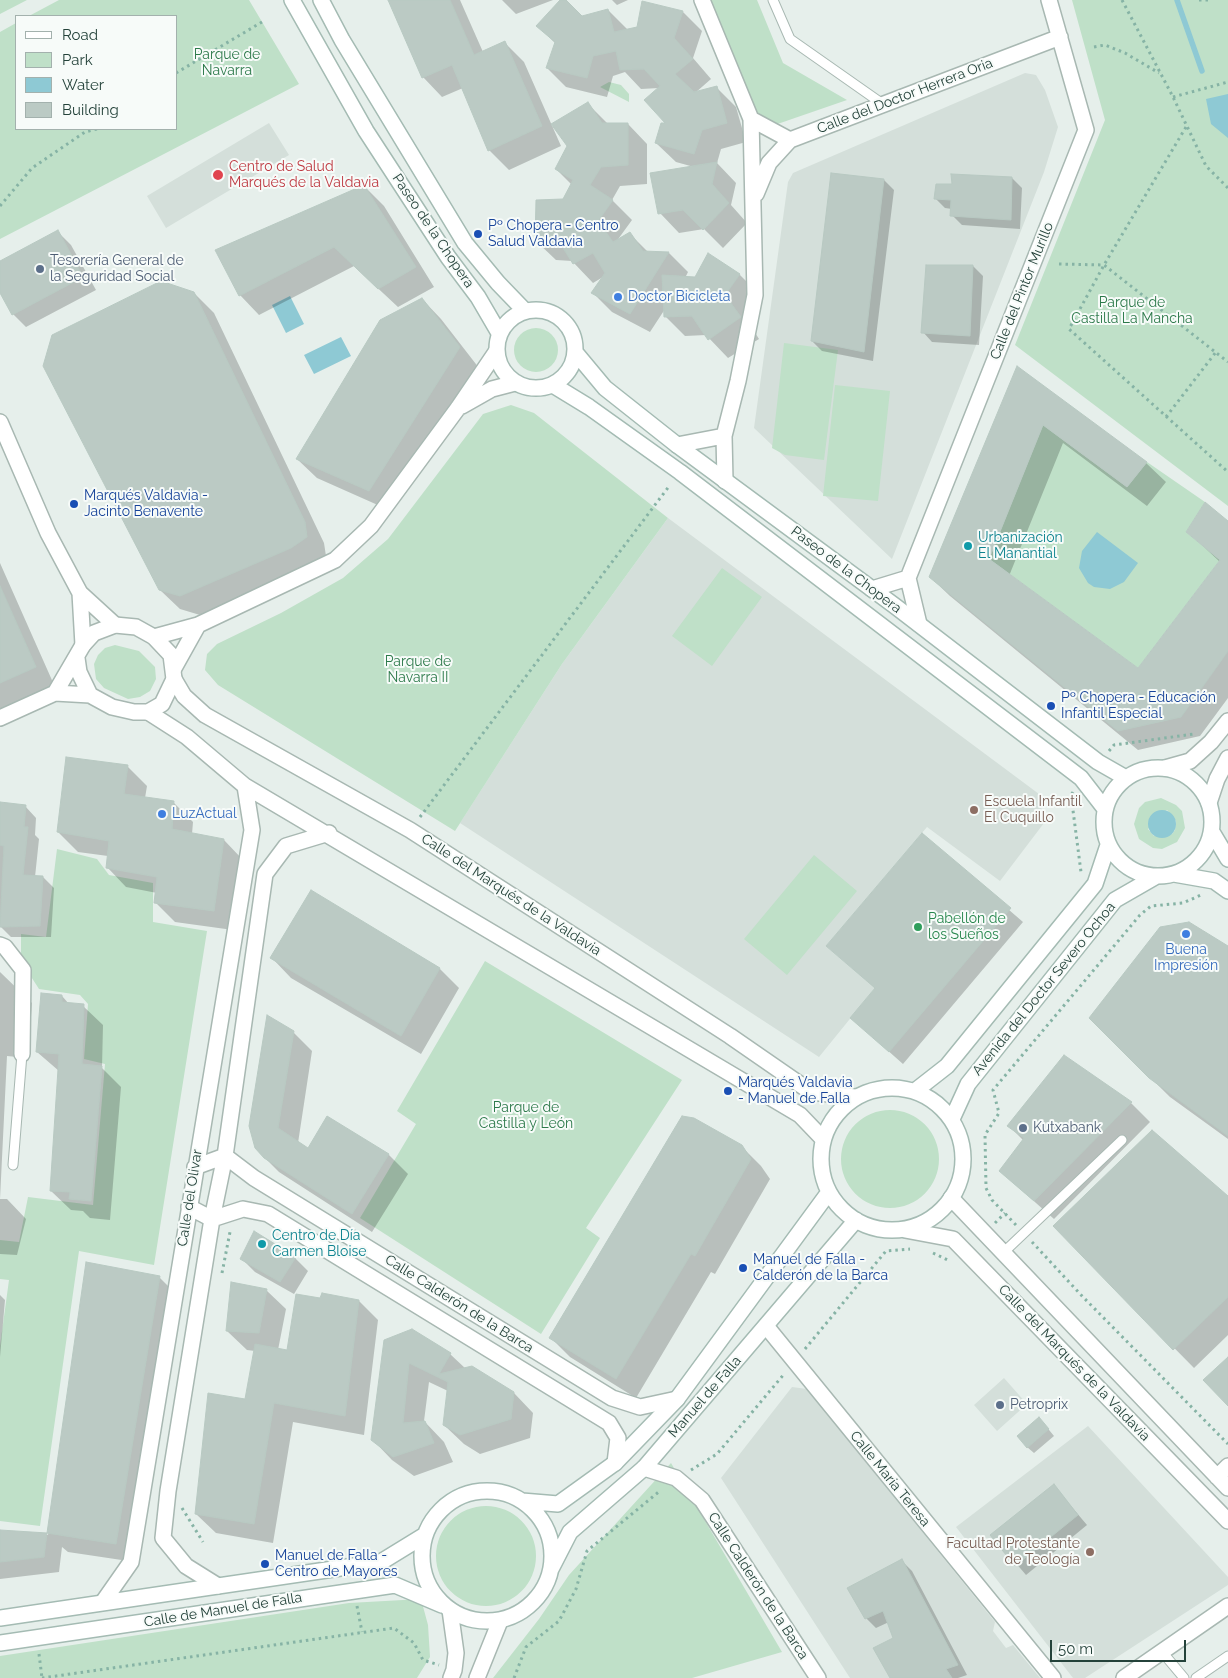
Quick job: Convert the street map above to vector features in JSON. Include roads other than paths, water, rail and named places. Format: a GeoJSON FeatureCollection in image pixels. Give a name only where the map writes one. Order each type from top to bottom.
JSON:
{"type":"FeatureCollection","features":[{"type":"Feature","properties":{"kind":"street","name":"Paseo de la Chopera"},"geometry":{"type":"LineString","coordinates":[[292,0],[366,131],[499,333]]}},
{"type":"Feature","properties":{"kind":"street","name":"Paseo de la Chopera"},"geometry":{"type":"LineString","coordinates":[[321,0],[342,40],[465,243],[498,284],[525,311]]}},
{"type":"Feature","properties":{"kind":"street"},"geometry":{"type":"LineString","coordinates":[[702,0],[751,119],[755,197],[755,295],[738,381],[724,436],[726,481]]}},
{"type":"Feature","properties":{"kind":"street","name":"Calle del Pintor Murillo"},"geometry":{"type":"LineString","coordinates":[[908,578],[1086,130],[1049,0]]}},
{"type":"Feature","properties":{"kind":"street","name":"Calle del Doctor Herrera Oria"},"geometry":{"type":"LineString","coordinates":[[790,140],[1060,37]]}},
{"type":"Feature","properties":{"kind":"street"},"geometry":{"type":"LineString","coordinates":[[751,119],[790,140],[769,163],[755,197]]}},
{"type":"Feature","properties":{"kind":"street"},"geometry":{"type":"LineString","coordinates":[[154,637],[198,625],[335,560],[371,526],[458,408],[496,352],[499,333],[510,319],[525,311],[544,310],[561,318],[572,333],[575,352],[568,371],[553,385],[534,388],[515,383],[492,389],[458,408]]}},
{"type":"Feature","properties":{"kind":"street"},"geometry":{"type":"LineString","coordinates":[[496,352],[502,369],[515,383]]}},
{"type":"Feature","properties":{"kind":"street","name":"Paseo de la Chopera"},"geometry":{"type":"LineString","coordinates":[[575,352],[605,388],[677,445],[919,624],[1098,762],[1126,778]]}},
{"type":"Feature","properties":{"kind":"street","name":"Paseo de la Chopera"},"geometry":{"type":"LineString","coordinates":[[553,385],[589,407],[680,472],[1081,778],[1105,809]]}},
{"type":"Feature","properties":{"kind":"street"},"geometry":{"type":"LineString","coordinates":[[0,422],[48,534],[80,593],[115,625]]}},
{"type":"Feature","properties":{"kind":"street"},"geometry":{"type":"LineString","coordinates":[[677,445],[724,436]]}},
{"type":"Feature","properties":{"kind":"street"},"geometry":{"type":"LineString","coordinates":[[872,589],[908,578],[919,624]]}},
{"type":"Feature","properties":{"kind":"street"},"geometry":{"type":"LineString","coordinates":[[80,593],[79,672],[90,695]]}},
{"type":"Feature","properties":{"kind":"street"},"geometry":{"type":"LineString","coordinates":[[55,694],[80,651],[94,633],[115,625],[136,627],[154,637],[171,655],[174,673]]}},
{"type":"Feature","properties":{"kind":"street"},"geometry":{"type":"LineString","coordinates":[[0,718],[55,694],[90,695],[112,707],[134,712],[148,712],[162,704],[174,673],[198,625]]}},
{"type":"Feature","properties":{"kind":"street","name":"Calle del Marqués de la Valdavia"},"geometry":{"type":"LineString","coordinates":[[174,673],[184,696],[205,715],[410,830],[730,1036],[811,1092],[855,1097]]}},
{"type":"Feature","properties":{"kind":"street"},"geometry":{"type":"LineString","coordinates":[[148,712],[187,737],[245,786],[329,833],[800,1114],[823,1139]]}},
{"type":"Feature","properties":{"kind":"street"},"geometry":{"type":"LineString","coordinates":[[1165,768],[1179,772],[1192,780],[1202,790],[1213,818],[1212,832],[1205,850],[1192,865],[1174,874],[1155,877],[1136,872],[1120,861],[1108,845],[1103,827],[1105,809],[1112,791],[1126,778],[1144,769],[1165,768],[1190,761],[1211,742],[1228,721]]}},
{"type":"Feature","properties":{"kind":"street"},"geometry":{"type":"LineString","coordinates":[[1209,804],[1216,779],[1228,758]]}},
{"type":"Feature","properties":{"kind":"street","name":"Calle del Olivar"},"geometry":{"type":"LineString","coordinates":[[103,1602],[131,1562],[252,830],[245,786]]}},
{"type":"Feature","properties":{"kind":"street"},"geometry":{"type":"LineString","coordinates":[[1212,832],[1228,859]]}},
{"type":"Feature","properties":{"kind":"street","name":"Calle del Olivar"},"geometry":{"type":"LineString","coordinates":[[218,1586],[186,1566],[163,1538],[168,1491],[212,1219],[226,1156],[265,874],[286,846],[329,833]]}},
{"type":"Feature","properties":{"kind":"street","name":"Avenida del Doctor Severo Ochoa"},"geometry":{"type":"LineString","coordinates":[[915,1090],[947,1066],[1095,884],[1108,845]]}},
{"type":"Feature","properties":{"kind":"street"},"geometry":{"type":"LineString","coordinates":[[1174,874],[1214,881],[1228,891]]}},
{"type":"Feature","properties":{"kind":"street","name":"Avenida del Doctor Severo Ochoa"},"geometry":{"type":"LineString","coordinates":[[952,1119],[968,1084],[1115,900],[1155,877]]}},
{"type":"Feature","properties":{"kind":"street"},"geometry":{"type":"LineString","coordinates":[[0,944],[5,947],[23,970],[22,1054]]}},
{"type":"Feature","properties":{"kind":"street"},"geometry":{"type":"LineString","coordinates":[[890,1087],[915,1090],[935,1101],[952,1119],[961,1138],[964,1163],[952,1198],[929,1221],[905,1230],[879,1229],[856,1220],[844,1212],[829,1192],[820,1164],[823,1139],[836,1113],[855,1097],[890,1087]]}},
{"type":"Feature","properties":{"kind":"street"},"geometry":{"type":"LineString","coordinates":[[195,1167],[226,1156]]}},
{"type":"Feature","properties":{"kind":"street","name":"Calle Calderón de la Barca"},"geometry":{"type":"LineString","coordinates":[[226,1156],[254,1178],[612,1398],[640,1408],[677,1399]]}},
{"type":"Feature","properties":{"kind":"street","name":"Manuel de Falla"},"geometry":{"type":"LineString","coordinates":[[522,1501],[558,1504],[615,1463],[677,1399],[829,1192]]}},
{"type":"Feature","properties":{"kind":"street","name":"Calle del Marqués de la Valdavia"},"geometry":{"type":"LineString","coordinates":[[952,1198],[1228,1488]]}},
{"type":"Feature","properties":{"kind":"street"},"geometry":{"type":"LineString","coordinates":[[189,1206],[212,1219]]}},
{"type":"Feature","properties":{"kind":"street","name":"Calle Calderón de la Barca"},"geometry":{"type":"LineString","coordinates":[[212,1219],[243,1209],[268,1214],[609,1423],[618,1438],[615,1463]]}},
{"type":"Feature","properties":{"kind":"street","name":"Manuel de Falla"},"geometry":{"type":"LineString","coordinates":[[551,1569],[570,1532],[644,1468],[856,1220]]}},
{"type":"Feature","properties":{"kind":"street","name":"Calle del Marqués de la Valdavia"},"geometry":{"type":"LineString","coordinates":[[905,1230],[953,1239],[1228,1521]]}},
{"type":"Feature","properties":{"kind":"street","name":"Calle María Teresa"},"geometry":{"type":"LineString","coordinates":[[766,1326],[1053,1678]]}},
{"type":"Feature","properties":{"kind":"street"},"geometry":{"type":"LineString","coordinates":[[1217,1477],[1228,1466]]}},
{"type":"Feature","properties":{"kind":"street","name":"Calle Calderón de la Barca"},"geometry":{"type":"LineString","coordinates":[[644,1468],[676,1478],[702,1500],[818,1678]]}},
{"type":"Feature","properties":{"kind":"street"},"geometry":{"type":"LineString","coordinates":[[446,1607],[466,1619],[488,1622],[500,1621],[529,1607],[544,1589],[551,1569],[552,1546],[546,1528],[522,1501],[492,1492],[462,1496],[448,1503],[432,1520],[425,1535],[421,1558],[424,1576],[446,1607],[456,1653],[453,1674]]}},
{"type":"Feature","properties":{"kind":"street","name":"Calle de Manuel de Falla"},"geometry":{"type":"LineString","coordinates":[[0,1618],[381,1562],[425,1535]]}},
{"type":"Feature","properties":{"kind":"street","name":"Calle de Manuel de Falla"},"geometry":{"type":"LineString","coordinates":[[0,1643],[395,1585],[446,1607]]}},
{"type":"Feature","properties":{"kind":"street"},"geometry":{"type":"LineString","coordinates":[[1124,1678],[1163,1653],[1228,1606]]}},
{"type":"Feature","properties":{"kind":"street"},"geometry":{"type":"LineString","coordinates":[[477,1678],[500,1621]]}},
{"type":"Feature","properties":{"kind":"lane"},"geometry":{"type":"LineString","coordinates":[[773,0],[790,40],[884,105]]}},
{"type":"Feature","properties":{"kind":"lane"},"geometry":{"type":"LineString","coordinates":[[13,1166],[22,1054]]}},
{"type":"Feature","properties":{"kind":"lane"},"geometry":{"type":"LineString","coordinates":[[1004,1252],[1122,1140]]}},
{"type":"Feature","properties":{"kind":"lane"},"geometry":{"type":"LineString","coordinates":[[1163,1653],[1184,1678]]}},
{"type":"Feature","properties":{"kind":"lane"},"geometry":{"type":"LineString","coordinates":[[1196,1678],[1228,1656]]}},
{"type":"Feature","properties":{"kind":"water"},"geometry":{"type":"Polygon","coordinates":[[[1228,94],[1228,138],[1211,124],[1206,99],[1228,94]]]}},
{"type":"Feature","properties":{"kind":"water"},"geometry":{"type":"Polygon","coordinates":[[[290,296],[304,324],[286,333],[272,305],[290,296]]]}},
{"type":"Feature","properties":{"kind":"water"},"geometry":{"type":"Polygon","coordinates":[[[341,337],[351,356],[314,374],[304,355],[341,337]]]}},
{"type":"Feature","properties":{"kind":"water"},"geometry":{"type":"Polygon","coordinates":[[[1097,532],[1138,563],[1124,582],[1110,589],[1094,587],[1088,583],[1079,568],[1082,551],[1097,532]]]}},
{"type":"Feature","properties":{"kind":"water"},"geometry":{"type":"Polygon","coordinates":[[[1162,810],[1172,814],[1176,824],[1172,834],[1162,838],[1152,834],[1148,824],[1152,814],[1162,810]]]}},
{"type":"Feature","properties":{"kind":"waterway"},"geometry":{"type":"LineString","coordinates":[[1177,0],[1202,71]]}},
{"type":"Feature","properties":{"kind":"place","name":"Centro de Salud Marqués de la Valdavia"},"geometry":{"type":"Point","coordinates":[218,175]}},
{"type":"Feature","properties":{"kind":"place","name":"Pº Chopera - Centro Salud Valdavia"},"geometry":{"type":"Point","coordinates":[478,234]}},
{"type":"Feature","properties":{"kind":"place","name":"Tesorería General de la Seguridad Social"},"geometry":{"type":"Point","coordinates":[40,269]}},
{"type":"Feature","properties":{"kind":"place","name":"Doctor Bicicleta"},"geometry":{"type":"Point","coordinates":[618,297]}},
{"type":"Feature","properties":{"kind":"place","name":"Marqués Valdavia - Jacinto Benavente"},"geometry":{"type":"Point","coordinates":[74,504]}},
{"type":"Feature","properties":{"kind":"place","name":"Urbanización El Manantial"},"geometry":{"type":"Point","coordinates":[968,546]}},
{"type":"Feature","properties":{"kind":"place","name":"Pº Chopera - Educación Infantil Especial"},"geometry":{"type":"Point","coordinates":[1051,706]}},
{"type":"Feature","properties":{"kind":"place","name":"Escuela Infantil El Cuquillo"},"geometry":{"type":"Point","coordinates":[974,810]}},
{"type":"Feature","properties":{"kind":"place","name":"LuzActual"},"geometry":{"type":"Point","coordinates":[162,814]}},
{"type":"Feature","properties":{"kind":"place","name":"Pabellón de los Sueños"},"geometry":{"type":"Point","coordinates":[918,927]}},
{"type":"Feature","properties":{"kind":"place","name":"Buena Impresión"},"geometry":{"type":"Point","coordinates":[1186,934]}},
{"type":"Feature","properties":{"kind":"place","name":"Marqués Valdavia - Manuel de Falla"},"geometry":{"type":"Point","coordinates":[728,1091]}},
{"type":"Feature","properties":{"kind":"place","name":"Kutxabank"},"geometry":{"type":"Point","coordinates":[1023,1128]}},
{"type":"Feature","properties":{"kind":"place","name":"Centro de Día Carmen Bloise"},"geometry":{"type":"Point","coordinates":[262,1244]}},
{"type":"Feature","properties":{"kind":"place","name":"Manuel de Falla - Calderón de la Barca"},"geometry":{"type":"Point","coordinates":[743,1268]}},
{"type":"Feature","properties":{"kind":"place","name":"Petroprix"},"geometry":{"type":"Point","coordinates":[1000,1405]}},
{"type":"Feature","properties":{"kind":"place","name":"Facultad Protestante de Teología"},"geometry":{"type":"Point","coordinates":[1090,1552]}},
{"type":"Feature","properties":{"kind":"place","name":"Manuel de Falla - Centro de Mayores"},"geometry":{"type":"Point","coordinates":[265,1564]}},
{"type":"Feature","properties":{"kind":"park label","name":"Parque de Navarra"},"geometry":{"type":"Point","coordinates":[227,64]}},
{"type":"Feature","properties":{"kind":"park label","name":"Parque de Castilla La Mancha"},"geometry":{"type":"Point","coordinates":[1132,312]}},
{"type":"Feature","properties":{"kind":"park label","name":"Parque de Navarra II"},"geometry":{"type":"Point","coordinates":[418,670]}},
{"type":"Feature","properties":{"kind":"park label","name":"Parque de Castilla y León"},"geometry":{"type":"Point","coordinates":[526,1116]}}]}
